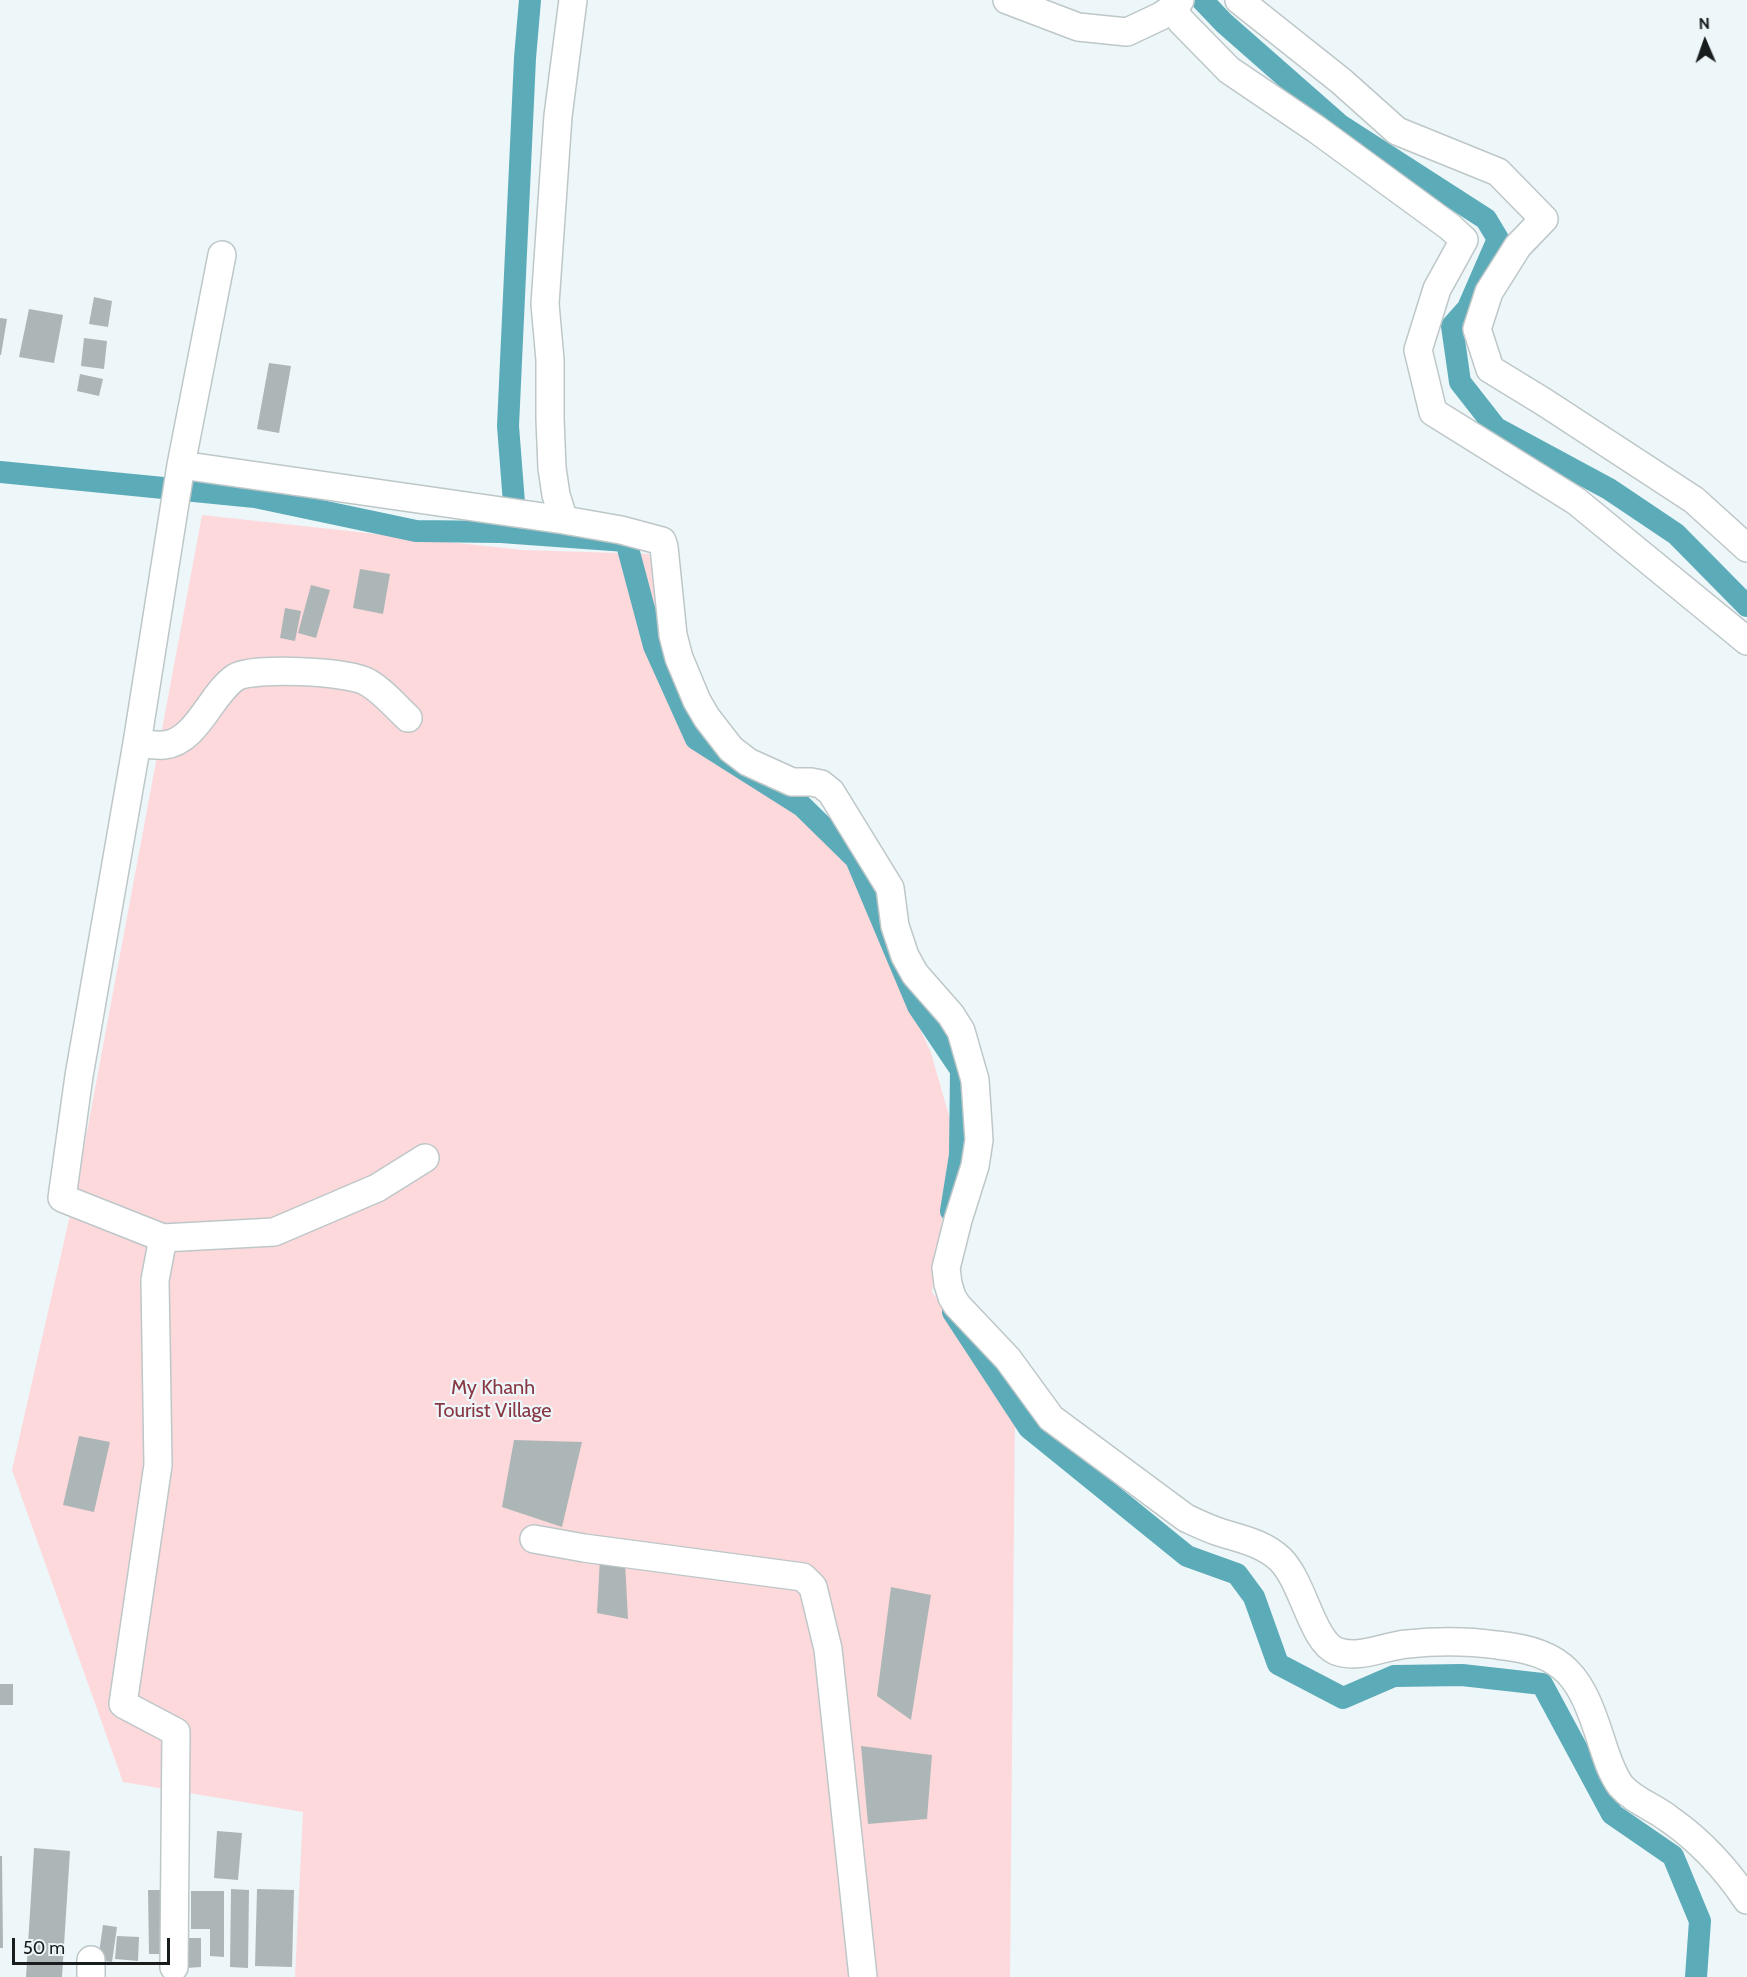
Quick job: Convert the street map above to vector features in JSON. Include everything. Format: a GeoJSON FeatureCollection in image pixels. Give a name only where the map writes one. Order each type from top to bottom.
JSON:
{"type":"FeatureCollection","features":[{"type":"Feature","properties":{"kind":"street"},"geometry":{"type":"LineString","coordinates":[[553,519],[556,495],[551,455],[550,360],[545,304],[558,116],[573,0]]}},
{"type":"Feature","properties":{"kind":"street"},"geometry":{"type":"LineString","coordinates":[[1007,0],[1078,27],[1127,32],[1161,16],[1176,5],[1180,21],[1229,70],[1316,129],[1450,227],[1464,240],[1437,289],[1418,350],[1433,412],[1576,501],[1747,641]]}},
{"type":"Feature","properties":{"kind":"street"},"geometry":{"type":"LineString","coordinates":[[1239,0],[1341,81],[1397,131],[1498,172],[1544,219],[1518,246],[1489,292],[1477,329],[1490,369],[1694,500],[1747,548]]}},
{"type":"Feature","properties":{"kind":"street"},"geometry":{"type":"LineString","coordinates":[[222,255],[174,507],[79,1076],[62,1198],[164,1238],[274,1232],[377,1188],[425,1158]]}},
{"type":"Feature","properties":{"kind":"street"},"geometry":{"type":"LineString","coordinates":[[181,467],[553,519],[621,530],[662,541],[673,635],[679,658],[707,718],[726,744],[748,762],[792,782],[811,782],[825,787],[834,797],[890,888],[895,926],[905,956],[915,974],[951,1015],[961,1031],[975,1080],[980,1128],[978,1154],[946,1268],[948,1284],[957,1305],[1008,1359],[1051,1418],[1186,1518],[1208,1528],[1256,1543],[1278,1557],[1293,1576],[1307,1604],[1314,1626],[1335,1651],[1360,1654],[1406,1644],[1435,1642],[1494,1644],[1524,1648],[1557,1664],[1577,1681],[1584,1693],[1607,1758],[1620,1785],[1629,1794],[1688,1832],[1723,1867],[1747,1900]]}},
{"type":"Feature","properties":{"kind":"street"},"geometry":{"type":"LineString","coordinates":[[136,743],[164,745],[175,742],[200,719],[235,678],[246,673],[261,671],[337,674],[355,677],[375,687],[408,718]]}},
{"type":"Feature","properties":{"kind":"street"},"geometry":{"type":"LineString","coordinates":[[164,1238],[155,1280],[158,1465],[123,1704],[176,1732],[174,1967]]}},
{"type":"Feature","properties":{"kind":"street"},"geometry":{"type":"LineString","coordinates":[[534,1539],[595,1550],[803,1577],[813,1587],[828,1649],[863,1977]]}},
{"type":"Feature","properties":{"kind":"green space","name":"My Khanh Tourist Village"},"geometry":{"type":"Polygon","coordinates":[[[202,515],[522,550],[649,554],[691,743],[835,836],[931,1053],[954,1133],[932,1292],[1015,1409],[1010,1977],[295,1977],[303,1812],[123,1782],[12,1470],[78,1180],[202,515]]]}},
{"type":"Feature","properties":{"kind":"building"},"geometry":{"type":"Polygon","coordinates":[[[94,297],[112,301],[108,327],[89,324],[94,297]]]}},
{"type":"Feature","properties":{"kind":"building"},"geometry":{"type":"Polygon","coordinates":[[[29,309],[63,315],[54,363],[19,357],[29,309]]]}},
{"type":"Feature","properties":{"kind":"building"},"geometry":{"type":"Polygon","coordinates":[[[0,318],[7,319],[1,355],[0,355],[0,318]]]}},
{"type":"Feature","properties":{"kind":"building"},"geometry":{"type":"Polygon","coordinates":[[[84,338],[107,341],[104,369],[81,366],[84,338]]]}},
{"type":"Feature","properties":{"kind":"building"},"geometry":{"type":"Polygon","coordinates":[[[269,363],[291,366],[279,433],[257,429],[269,363]]]}},
{"type":"Feature","properties":{"kind":"building"},"geometry":{"type":"Polygon","coordinates":[[[80,374],[103,379],[99,396],[77,391],[80,374]]]}},
{"type":"Feature","properties":{"kind":"building"},"geometry":{"type":"Polygon","coordinates":[[[360,569],[390,574],[383,614],[353,608],[360,569]]]}},
{"type":"Feature","properties":{"kind":"building"},"geometry":{"type":"Polygon","coordinates":[[[311,585],[330,590],[316,638],[298,633],[311,585]]]}},
{"type":"Feature","properties":{"kind":"building"},"geometry":{"type":"Polygon","coordinates":[[[285,608],[301,611],[295,641],[280,638],[285,608]]]}},
{"type":"Feature","properties":{"kind":"building"},"geometry":{"type":"Polygon","coordinates":[[[79,1436],[110,1442],[94,1512],[63,1505],[79,1436]]]}},
{"type":"Feature","properties":{"kind":"building"},"geometry":{"type":"Polygon","coordinates":[[[514,1440],[582,1442],[562,1527],[502,1507],[514,1440]]]}},
{"type":"Feature","properties":{"kind":"building"},"geometry":{"type":"Polygon","coordinates":[[[600,1558],[625,1561],[628,1619],[597,1613],[600,1558]]]}},
{"type":"Feature","properties":{"kind":"building"},"geometry":{"type":"Polygon","coordinates":[[[891,1587],[931,1595],[911,1720],[877,1696],[891,1587]]]}},
{"type":"Feature","properties":{"kind":"building"},"geometry":{"type":"Polygon","coordinates":[[[0,1684],[13,1684],[13,1705],[0,1705],[0,1684]]]}},
{"type":"Feature","properties":{"kind":"building"},"geometry":{"type":"Polygon","coordinates":[[[861,1746],[932,1755],[927,1819],[868,1824],[861,1746]]]}},
{"type":"Feature","properties":{"kind":"building"},"geometry":{"type":"Polygon","coordinates":[[[217,1831],[242,1833],[238,1880],[214,1878],[217,1831]]]}},
{"type":"Feature","properties":{"kind":"building"},"geometry":{"type":"Polygon","coordinates":[[[34,1848],[70,1851],[62,1977],[26,1977],[34,1848]]]}},
{"type":"Feature","properties":{"kind":"building"},"geometry":{"type":"Polygon","coordinates":[[[0,1856],[2,1856],[3,1948],[0,1948],[0,1856]]]}},
{"type":"Feature","properties":{"kind":"building"},"geometry":{"type":"Polygon","coordinates":[[[231,1889],[249,1890],[248,1968],[230,1967],[231,1889]]]}},
{"type":"Feature","properties":{"kind":"building"},"geometry":{"type":"Polygon","coordinates":[[[257,1889],[294,1890],[292,1967],[255,1966],[257,1889]]]}},
{"type":"Feature","properties":{"kind":"building"},"geometry":{"type":"Polygon","coordinates":[[[148,1890],[165,1890],[166,1954],[149,1954],[148,1890]]]}},
{"type":"Feature","properties":{"kind":"building"},"geometry":{"type":"Polygon","coordinates":[[[191,1891],[224,1891],[224,1957],[210,1956],[210,1929],[191,1929],[191,1891]]]}},
{"type":"Feature","properties":{"kind":"building"},"geometry":{"type":"Polygon","coordinates":[[[103,1925],[117,1927],[112,1962],[98,1960],[103,1925]]]}},
{"type":"Feature","properties":{"kind":"building"},"geometry":{"type":"Polygon","coordinates":[[[117,1936],[139,1937],[138,1961],[115,1959],[117,1936]]]}},
{"type":"Feature","properties":{"kind":"building"},"geometry":{"type":"Polygon","coordinates":[[[187,1938],[201,1938],[201,1967],[187,1968],[187,1938]]]}},
{"type":"Feature","properties":{"kind":"waterway"},"geometry":{"type":"LineString","coordinates":[[0,472],[255,497],[416,531],[501,532],[514,503],[508,426],[525,58],[530,0]]}},
{"type":"Feature","properties":{"kind":"waterway"},"geometry":{"type":"LineString","coordinates":[[1202,0],[1224,23],[1340,125],[1486,219],[1498,239],[1468,308],[1452,326],[1460,382],[1496,428],[1609,489],[1676,534],[1747,606]]}},
{"type":"Feature","properties":{"kind":"waterway"},"geometry":{"type":"LineString","coordinates":[[501,532],[626,541],[654,646],[696,739],[802,806],[856,859],[918,1006],[961,1070],[960,1155],[951,1211]]}},
{"type":"Feature","properties":{"kind":"waterway"},"geometry":{"type":"LineString","coordinates":[[953,1312],[1029,1428],[1187,1556],[1237,1574],[1254,1597],[1278,1664],[1343,1698],[1394,1676],[1462,1675],[1542,1684],[1612,1814],[1673,1856],[1700,1921],[1696,1977]]}}]}
